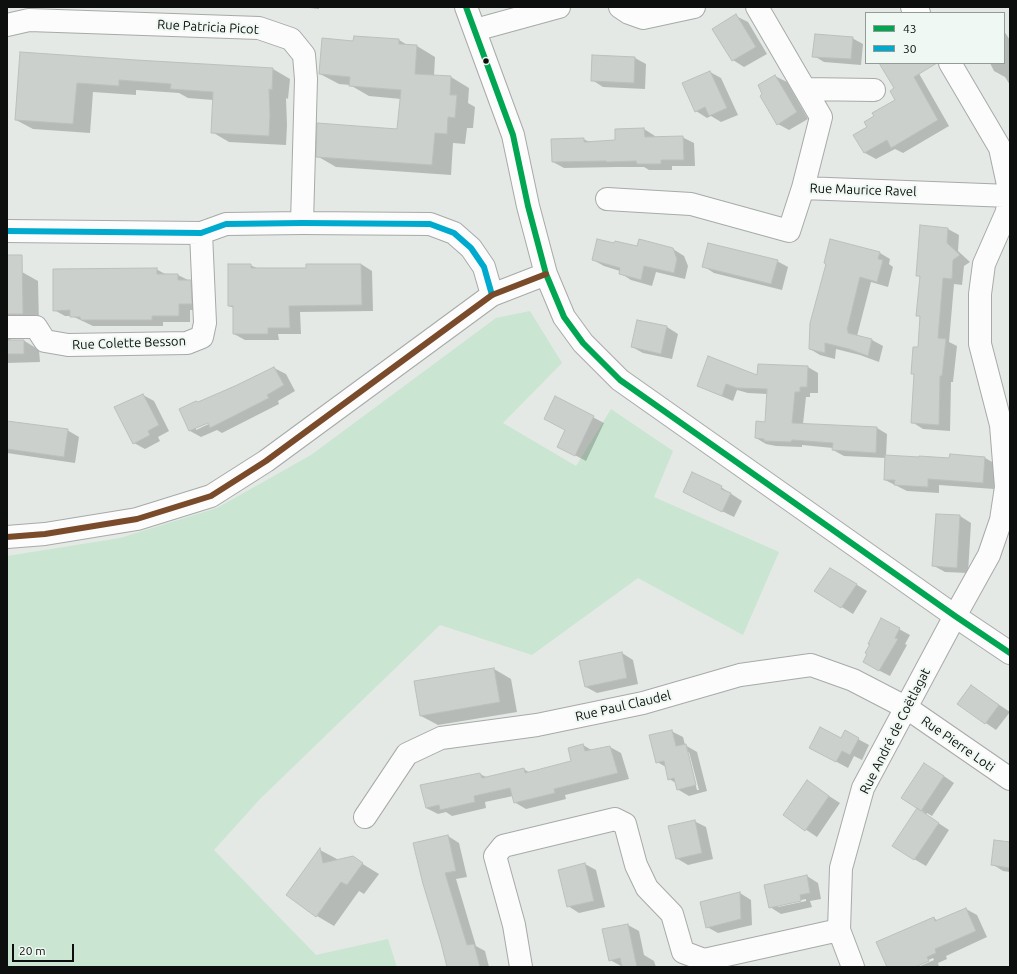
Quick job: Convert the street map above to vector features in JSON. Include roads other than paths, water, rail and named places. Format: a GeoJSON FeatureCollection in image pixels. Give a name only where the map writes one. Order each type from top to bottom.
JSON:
{"type":"FeatureCollection","features":[{"type":"Feature","properties":{"kind":"street"},"geometry":{"type":"LineString","coordinates":[[466,7],[514,135],[528,206],[546,274],[564,317],[583,343],[620,380],[955,616],[1010,653]]}},
{"type":"Feature","properties":{"kind":"street"},"geometry":{"type":"LineString","coordinates":[[475,30],[558,7]]}},
{"type":"Feature","properties":{"kind":"street"},"geometry":{"type":"LineString","coordinates":[[620,7],[629,13],[642,18],[694,7]]}},
{"type":"Feature","properties":{"kind":"street"},"geometry":{"type":"LineString","coordinates":[[757,7],[821,117],[803,188]]}},
{"type":"Feature","properties":{"kind":"street","name":"Rue Patricia Picot"},"geometry":{"type":"LineString","coordinates":[[7,25],[29,20],[259,28],[291,39],[304,55],[306,79],[302,223]]}},
{"type":"Feature","properties":{"kind":"street"},"geometry":{"type":"LineString","coordinates":[[951,64],[1000,148],[1010,196]]}},
{"type":"Feature","properties":{"kind":"street"},"geometry":{"type":"LineString","coordinates":[[805,90],[874,90]]}},
{"type":"Feature","properties":{"kind":"street","name":"Rue Maurice Ravel"},"geometry":{"type":"LineString","coordinates":[[607,199],[691,204],[789,231],[803,188],[1010,196]]}},
{"type":"Feature","properties":{"kind":"street","name":"Rue André de Coëtlagat"},"geometry":{"type":"LineString","coordinates":[[853,967],[839,930],[841,868],[863,788],[989,555],[1002,520],[1006,487],[1001,425],[980,344],[980,294],[984,264],[1006,214],[1010,196]]}},
{"type":"Feature","properties":{"kind":"street"},"geometry":{"type":"LineString","coordinates":[[7,231],[201,233],[226,224],[430,224],[454,233],[471,248],[484,267],[492,295]]}},
{"type":"Feature","properties":{"kind":"street","name":"Rue Colette Besson"},"geometry":{"type":"LineString","coordinates":[[7,327],[36,327],[45,341],[68,345],[187,343],[202,337],[205,323],[201,233]]}},
{"type":"Feature","properties":{"kind":"street"},"geometry":{"type":"LineString","coordinates":[[7,537],[45,534],[137,520],[211,496],[266,461],[492,295],[546,274]]}},
{"type":"Feature","properties":{"kind":"street","name":"Rue Paul Claudel"},"geometry":{"type":"LineString","coordinates":[[366,817],[407,754],[441,738],[537,726],[575,718],[643,703],[740,675],[811,665],[853,680],[907,708]]}},
{"type":"Feature","properties":{"kind":"street","name":"Rue Pierre Loti"},"geometry":{"type":"LineString","coordinates":[[907,708],[1010,779]]}},
{"type":"Feature","properties":{"kind":"street"},"geometry":{"type":"LineString","coordinates":[[520,967],[514,925],[495,856],[503,846],[615,819],[624,824],[636,865],[646,888],[672,914],[683,952],[705,963],[839,930]]}}]}
